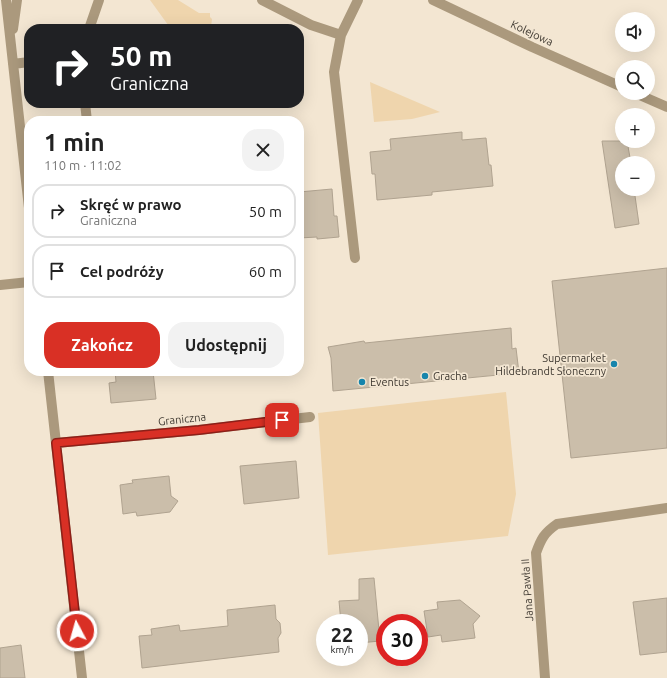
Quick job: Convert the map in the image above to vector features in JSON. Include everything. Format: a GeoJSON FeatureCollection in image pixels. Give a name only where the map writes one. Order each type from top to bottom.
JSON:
{"type":"FeatureCollection","features":[{"type":"Feature","properties":{"kind":"street"},"geometry":{"type":"LineString","coordinates":[[6,0],[24,163]]}},
{"type":"Feature","properties":{"kind":"street"},"geometry":{"type":"LineString","coordinates":[[11,47],[17,0]]}},
{"type":"Feature","properties":{"kind":"street"},"geometry":{"type":"LineString","coordinates":[[91,24],[99,0]]}},
{"type":"Feature","properties":{"kind":"street"},"geometry":{"type":"LineString","coordinates":[[262,0],[311,25],[341,36]]}},
{"type":"Feature","properties":{"kind":"street"},"geometry":{"type":"LineString","coordinates":[[355,258],[334,72],[341,36],[358,0]]}},
{"type":"Feature","properties":{"kind":"street","name":"Kolejowa"},"geometry":{"type":"LineString","coordinates":[[433,0],[532,47],[615,84]]}},
{"type":"Feature","properties":{"kind":"street"},"geometry":{"type":"LineString","coordinates":[[13,64],[24,63]]}},
{"type":"Feature","properties":{"kind":"street"},"geometry":{"type":"LineString","coordinates":[[651,100],[667,107]]}},
{"type":"Feature","properties":{"kind":"street"},"geometry":{"type":"LineString","coordinates":[[0,285],[24,283]]}},
{"type":"Feature","properties":{"kind":"street"},"geometry":{"type":"LineString","coordinates":[[49,376],[82,678]]}},
{"type":"Feature","properties":{"kind":"street","name":"Graniczna"},"geometry":{"type":"LineString","coordinates":[[56,443],[199,430],[310,417]]}},
{"type":"Feature","properties":{"kind":"street","name":"Jana Pawła II"},"geometry":{"type":"LineString","coordinates":[[545,678],[536,554],[541,539],[547,531],[557,524],[667,508]]}},
{"type":"Feature","properties":{"kind":"shaded area"},"geometry":{"type":"Polygon","coordinates":[[[150,0],[178,0],[199,13],[210,13],[210,17],[212,19],[211,24],[167,24],[150,0]]]}},
{"type":"Feature","properties":{"kind":"shaded area"},"geometry":{"type":"Polygon","coordinates":[[[370,82],[440,112],[412,119],[374,122],[370,82]]]}},
{"type":"Feature","properties":{"kind":"shaded area"},"geometry":{"type":"Polygon","coordinates":[[[506,392],[516,494],[508,536],[328,555],[318,413],[506,392]]]}},
{"type":"Feature","properties":{"kind":"building"},"geometry":{"type":"Polygon","coordinates":[[[462,132],[462,140],[486,138],[493,186],[432,192],[432,195],[377,200],[375,174],[372,174],[370,152],[391,150],[390,139],[462,132]]]}},
{"type":"Feature","properties":{"kind":"building"},"geometry":{"type":"Polygon","coordinates":[[[602,141],[615,141],[615,148],[628,148],[630,156],[615,156],[615,196],[635,196],[639,224],[615,228],[602,141]]]}},
{"type":"Feature","properties":{"kind":"building"},"geometry":{"type":"Polygon","coordinates":[[[332,189],[334,216],[337,216],[339,237],[317,239],[317,237],[304,238],[304,192],[332,189]]]}},
{"type":"Feature","properties":{"kind":"building","name":"Supermarket Hildebrandt Słoneczny"},"geometry":{"type":"Polygon","coordinates":[[[667,268],[667,448],[571,458],[552,281],[667,268]]]}},
{"type":"Feature","properties":{"kind":"building"},"geometry":{"type":"Polygon","coordinates":[[[511,328],[512,349],[516,348],[519,373],[333,391],[331,358],[328,347],[364,341],[365,343],[511,328]]]}},
{"type":"Feature","properties":{"kind":"building"},"geometry":{"type":"Polygon","coordinates":[[[115,376],[154,376],[156,399],[111,403],[109,383],[116,382],[115,376]]]}},
{"type":"Feature","properties":{"kind":"building"},"geometry":{"type":"Polygon","coordinates":[[[296,461],[299,498],[244,504],[240,466],[296,461]]]}},
{"type":"Feature","properties":{"kind":"building"},"geometry":{"type":"Polygon","coordinates":[[[169,476],[171,496],[178,501],[170,512],[137,516],[136,512],[123,514],[120,485],[133,483],[132,480],[169,476]]]}},
{"type":"Feature","properties":{"kind":"building"},"geometry":{"type":"Polygon","coordinates":[[[374,578],[377,614],[376,614],[376,641],[368,642],[368,614],[340,614],[339,601],[359,600],[359,579],[374,578]]]}},
{"type":"Feature","properties":{"kind":"building"},"geometry":{"type":"Polygon","coordinates":[[[667,598],[667,652],[640,655],[633,602],[667,598]]]}},
{"type":"Feature","properties":{"kind":"building"},"geometry":{"type":"Polygon","coordinates":[[[460,600],[480,616],[473,624],[475,638],[442,642],[441,635],[428,637],[428,614],[424,614],[424,611],[438,609],[437,602],[460,600]]]}},
{"type":"Feature","properties":{"kind":"building"},"geometry":{"type":"Polygon","coordinates":[[[275,605],[276,619],[280,623],[281,633],[278,638],[279,652],[142,668],[139,636],[152,635],[151,629],[179,625],[180,631],[228,626],[227,610],[275,605]]]}},
{"type":"Feature","properties":{"kind":"building"},"geometry":{"type":"Polygon","coordinates":[[[21,645],[25,678],[0,678],[0,648],[21,645]]]}},
{"type":"Feature","properties":{"kind":"place","name":"Supermarket Hildebrandt Słoneczny"},"geometry":{"type":"Point","coordinates":[614,364]}},
{"type":"Feature","properties":{"kind":"place","name":"Gracha"},"geometry":{"type":"Point","coordinates":[425,376]}},
{"type":"Feature","properties":{"kind":"place","name":"Eventus"},"geometry":{"type":"Point","coordinates":[362,382]}},
{"type":"Feature","properties":{"kind":"route"},"geometry":{"type":"LineString","coordinates":[[77,631],[56,443],[199,430],[282,420]]}}]}
